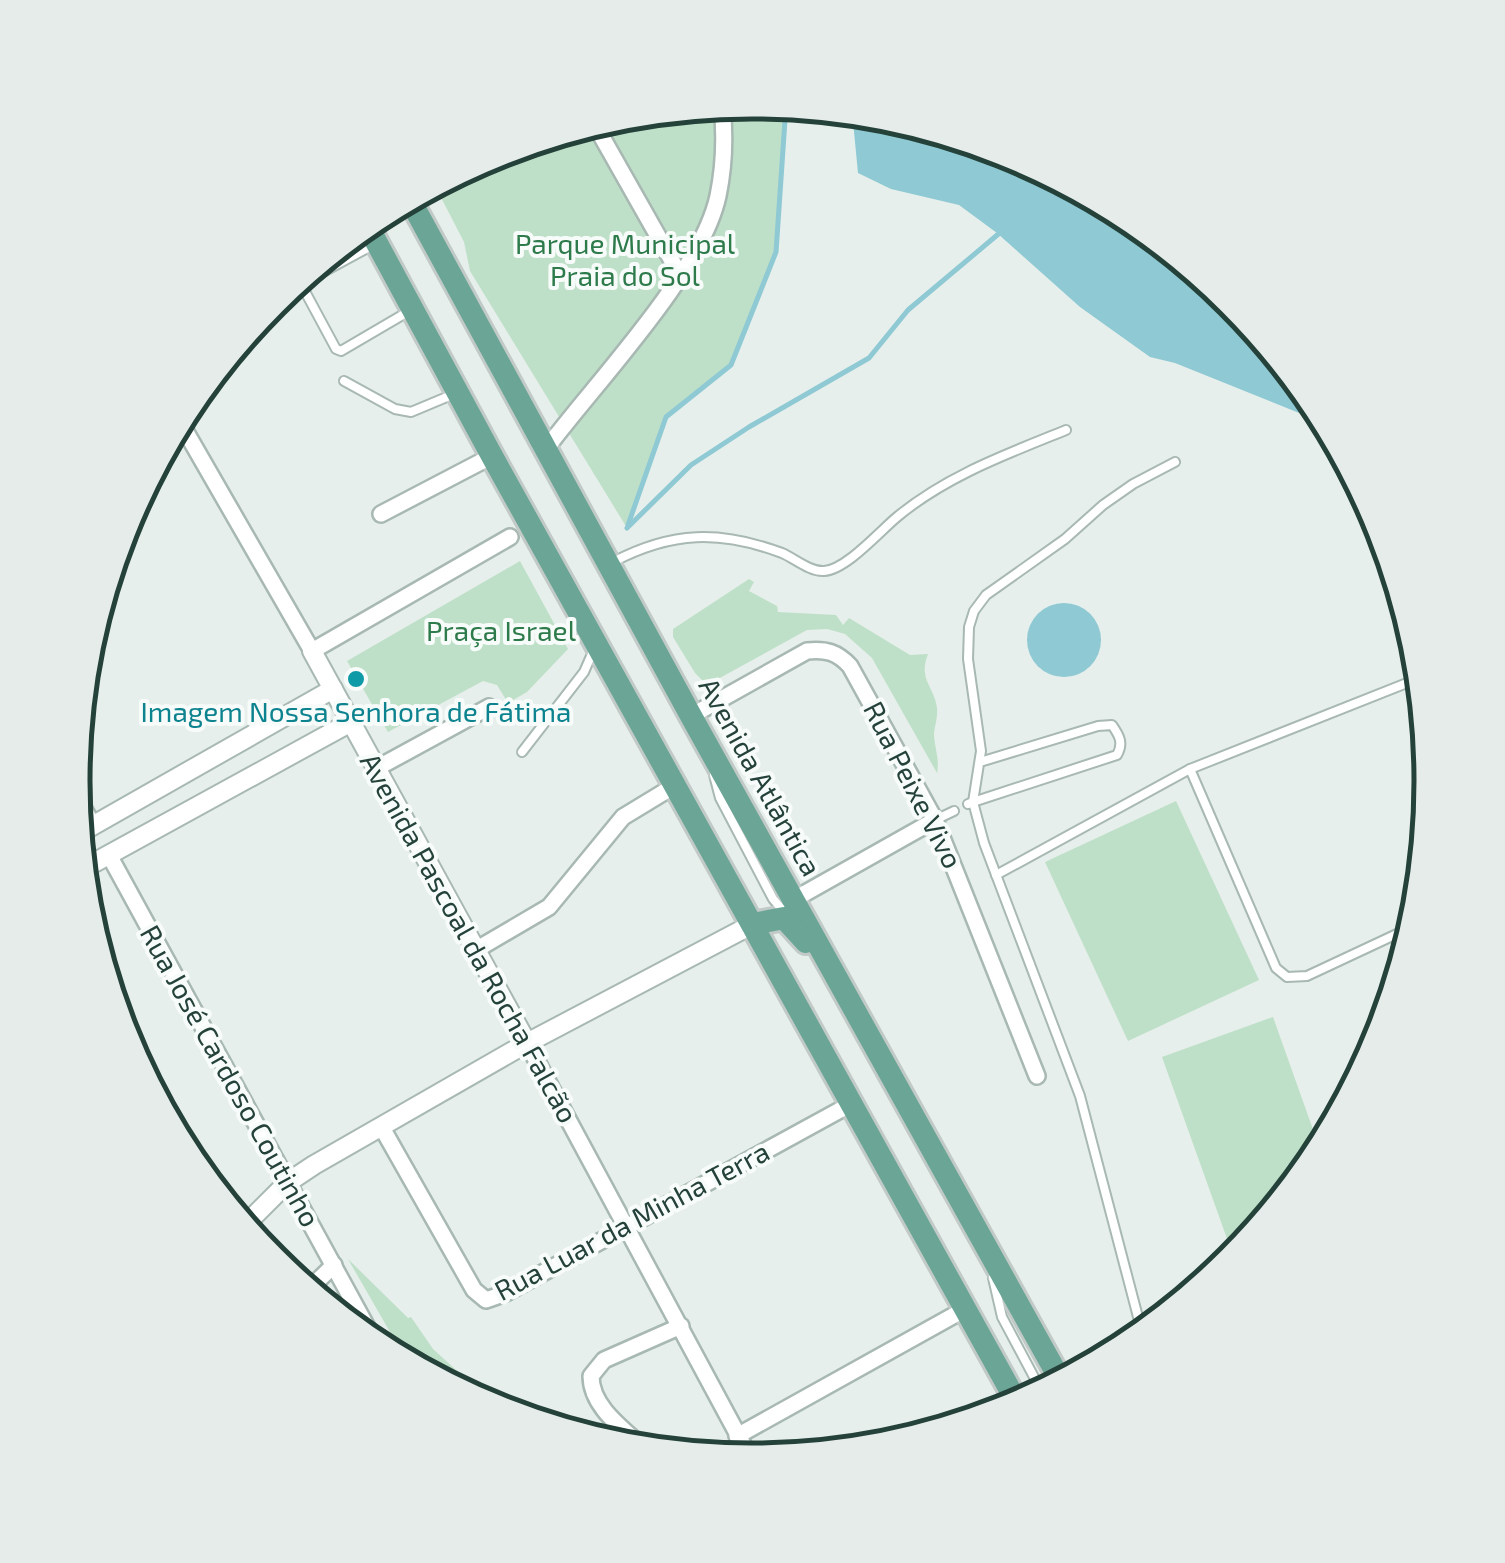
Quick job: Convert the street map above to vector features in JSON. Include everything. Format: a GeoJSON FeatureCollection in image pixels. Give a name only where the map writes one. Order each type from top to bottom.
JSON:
{"type":"FeatureCollection","features":[{"type":"Feature","properties":{"kind":"main road","name":"Avenida Atlântica"},"geometry":{"type":"LineString","coordinates":[[416,211],[705,742],[1055,1371]]}},
{"type":"Feature","properties":{"kind":"main road"},"geometry":{"type":"LineString","coordinates":[[373,239],[1011,1392]]}},
{"type":"Feature","properties":{"kind":"main road"},"geometry":{"type":"LineString","coordinates":[[752,924],[784,918],[829,966]]}},
{"type":"Feature","properties":{"kind":"street"},"geometry":{"type":"LineString","coordinates":[[546,449],[680,276],[717,200],[723,157],[722,120]]}},
{"type":"Feature","properties":{"kind":"street"},"geometry":{"type":"LineString","coordinates":[[602,137],[680,276]]}},
{"type":"Feature","properties":{"kind":"street","name":"Avenida Pascoal da Rocha Falcão"},"geometry":{"type":"LineString","coordinates":[[187,436],[312,651],[741,1444]]}},
{"type":"Feature","properties":{"kind":"street"},"geometry":{"type":"LineString","coordinates":[[382,514],[492,456]]}},
{"type":"Feature","properties":{"kind":"street"},"geometry":{"type":"LineString","coordinates":[[312,651],[510,537]]}},
{"type":"Feature","properties":{"kind":"street","name":"Rua Peixe Vivo"},"geometry":{"type":"LineString","coordinates":[[691,716],[808,651],[822,649],[839,655],[850,666],[935,820],[1037,1076]]}},
{"type":"Feature","properties":{"kind":"street"},"geometry":{"type":"LineString","coordinates":[[91,827],[333,690]]}},
{"type":"Feature","properties":{"kind":"street"},"geometry":{"type":"LineString","coordinates":[[376,768],[488,707]]}},
{"type":"Feature","properties":{"kind":"street"},"geometry":{"type":"LineString","coordinates":[[95,862],[351,722]]}},
{"type":"Feature","properties":{"kind":"street"},"geometry":{"type":"LineString","coordinates":[[474,951],[549,908],[623,817],[674,786]]}},
{"type":"Feature","properties":{"kind":"street"},"geometry":{"type":"LineString","coordinates":[[793,900],[935,820]]}},
{"type":"Feature","properties":{"kind":"street","name":"Rua José Cardoso Coutinho"},"geometry":{"type":"LineString","coordinates":[[109,855],[361,1316]]}},
{"type":"Feature","properties":{"kind":"street"},"geometry":{"type":"LineString","coordinates":[[253,1217],[287,1183],[381,1126],[527,1043],[752,924]]}},
{"type":"Feature","properties":{"kind":"street","name":"Rua Luar da Minha Terra"},"geometry":{"type":"LineString","coordinates":[[381,1126],[474,1290],[486,1300],[506,1293],[851,1104]]}},
{"type":"Feature","properties":{"kind":"street"},"geometry":{"type":"LineString","coordinates":[[317,1281],[334,1265]]}},
{"type":"Feature","properties":{"kind":"street"},"geometry":{"type":"LineString","coordinates":[[737,1436],[967,1308]]}},
{"type":"Feature","properties":{"kind":"street"},"geometry":{"type":"LineString","coordinates":[[627,1432],[600,1406],[590,1376],[604,1360],[680,1326]]}},
{"type":"Feature","properties":{"kind":"lane"},"geometry":{"type":"LineString","coordinates":[[306,293],[336,349],[342,351],[413,309]]}},
{"type":"Feature","properties":{"kind":"lane"},"geometry":{"type":"LineString","coordinates":[[344,382],[410,412],[458,392]]}},
{"type":"Feature","properties":{"kind":"lane"},"geometry":{"type":"LineString","coordinates":[[609,564],[682,536],[713,536],[741,540],[823,571],[840,566],[900,514],[965,474],[1066,430]]}},
{"type":"Feature","properties":{"kind":"lane"},"geometry":{"type":"LineString","coordinates":[[1139,1319],[1080,1096],[971,803],[980,762],[968,658],[969,628],[974,611],[986,595],[1133,484],[1176,462]]}},
{"type":"Feature","properties":{"kind":"lane"},"geometry":{"type":"LineString","coordinates":[[522,752],[584,672],[596,643]]}},
{"type":"Feature","properties":{"kind":"lane"},"geometry":{"type":"LineString","coordinates":[[996,875],[1190,768],[1407,683]]}},
{"type":"Feature","properties":{"kind":"lane"},"geometry":{"type":"LineString","coordinates":[[971,803],[1117,755],[1120,738],[1112,724],[1098,726],[980,762]]}},
{"type":"Feature","properties":{"kind":"lane"},"geometry":{"type":"LineString","coordinates":[[705,742],[720,798],[773,899],[829,966]]}},
{"type":"Feature","properties":{"kind":"lane"},"geometry":{"type":"LineString","coordinates":[[1190,768],[1276,968],[1287,976],[1307,976],[1397,933]]}},
{"type":"Feature","properties":{"kind":"lane"},"geometry":{"type":"LineString","coordinates":[[935,820],[954,811]]}},
{"type":"Feature","properties":{"kind":"lane"},"geometry":{"type":"LineString","coordinates":[[987,1249],[1002,1317],[1036,1381]]}},
{"type":"Feature","properties":{"kind":"green space","name":"Parque Municipal Praia do Sol"},"geometry":{"type":"Polygon","coordinates":[[[709,120],[785,120],[776,252],[731,365],[666,417],[627,528],[470,271],[464,242],[441,197],[499,169],[623,132],[709,120]]]}},
{"type":"Feature","properties":{"kind":"green space","name":"Praça Israel"},"geometry":{"type":"Polygon","coordinates":[[[520,561],[568,649],[527,692],[508,703],[497,685],[483,681],[388,732],[347,661],[520,561]]]}},
{"type":"Feature","properties":{"kind":"green space"},"geometry":{"type":"Polygon","coordinates":[[[749,579],[754,582],[749,591],[777,606],[778,612],[836,615],[843,625],[849,618],[910,655],[928,654],[926,677],[937,708],[937,773],[872,658],[845,634],[827,629],[807,630],[716,680],[703,681],[695,673],[673,637],[673,629],[749,579]]]}},
{"type":"Feature","properties":{"kind":"green space"},"geometry":{"type":"Polygon","coordinates":[[[1176,801],[1259,980],[1128,1041],[1045,862],[1176,801]]]}},
{"type":"Feature","properties":{"kind":"green space"},"geometry":{"type":"Polygon","coordinates":[[[1273,1017],[1314,1132],[1278,1185],[1228,1242],[1162,1057],[1273,1017]]]}},
{"type":"Feature","properties":{"kind":"green space"},"geometry":{"type":"Polygon","coordinates":[[[348,1259],[411,1317],[433,1349],[466,1379],[393,1338],[348,1259]]]}},
{"type":"Feature","properties":{"kind":"water"},"geometry":{"type":"Polygon","coordinates":[[[854,127],[965,154],[1046,187],[1121,231],[1189,283],[1251,345],[1304,415],[1175,363],[1150,357],[1080,307],[997,233],[959,205],[891,189],[858,173],[854,127]]]}},
{"type":"Feature","properties":{"kind":"water"},"geometry":{"type":"Polygon","coordinates":[[[1064,603],[1090,614],[1101,640],[1090,666],[1064,677],[1038,666],[1027,640],[1038,614],[1064,603]]]}},
{"type":"Feature","properties":{"kind":"waterway"},"geometry":{"type":"LineString","coordinates":[[628,525],[666,417],[731,365],[776,252],[785,120]]}},
{"type":"Feature","properties":{"kind":"waterway"},"geometry":{"type":"LineString","coordinates":[[627,528],[691,465],[869,358],[908,310],[1002,231]]}},
{"type":"Feature","properties":{"kind":"place","name":"Imagem Nossa Senhora de Fátima"},"geometry":{"type":"Point","coordinates":[356,679]}}]}
